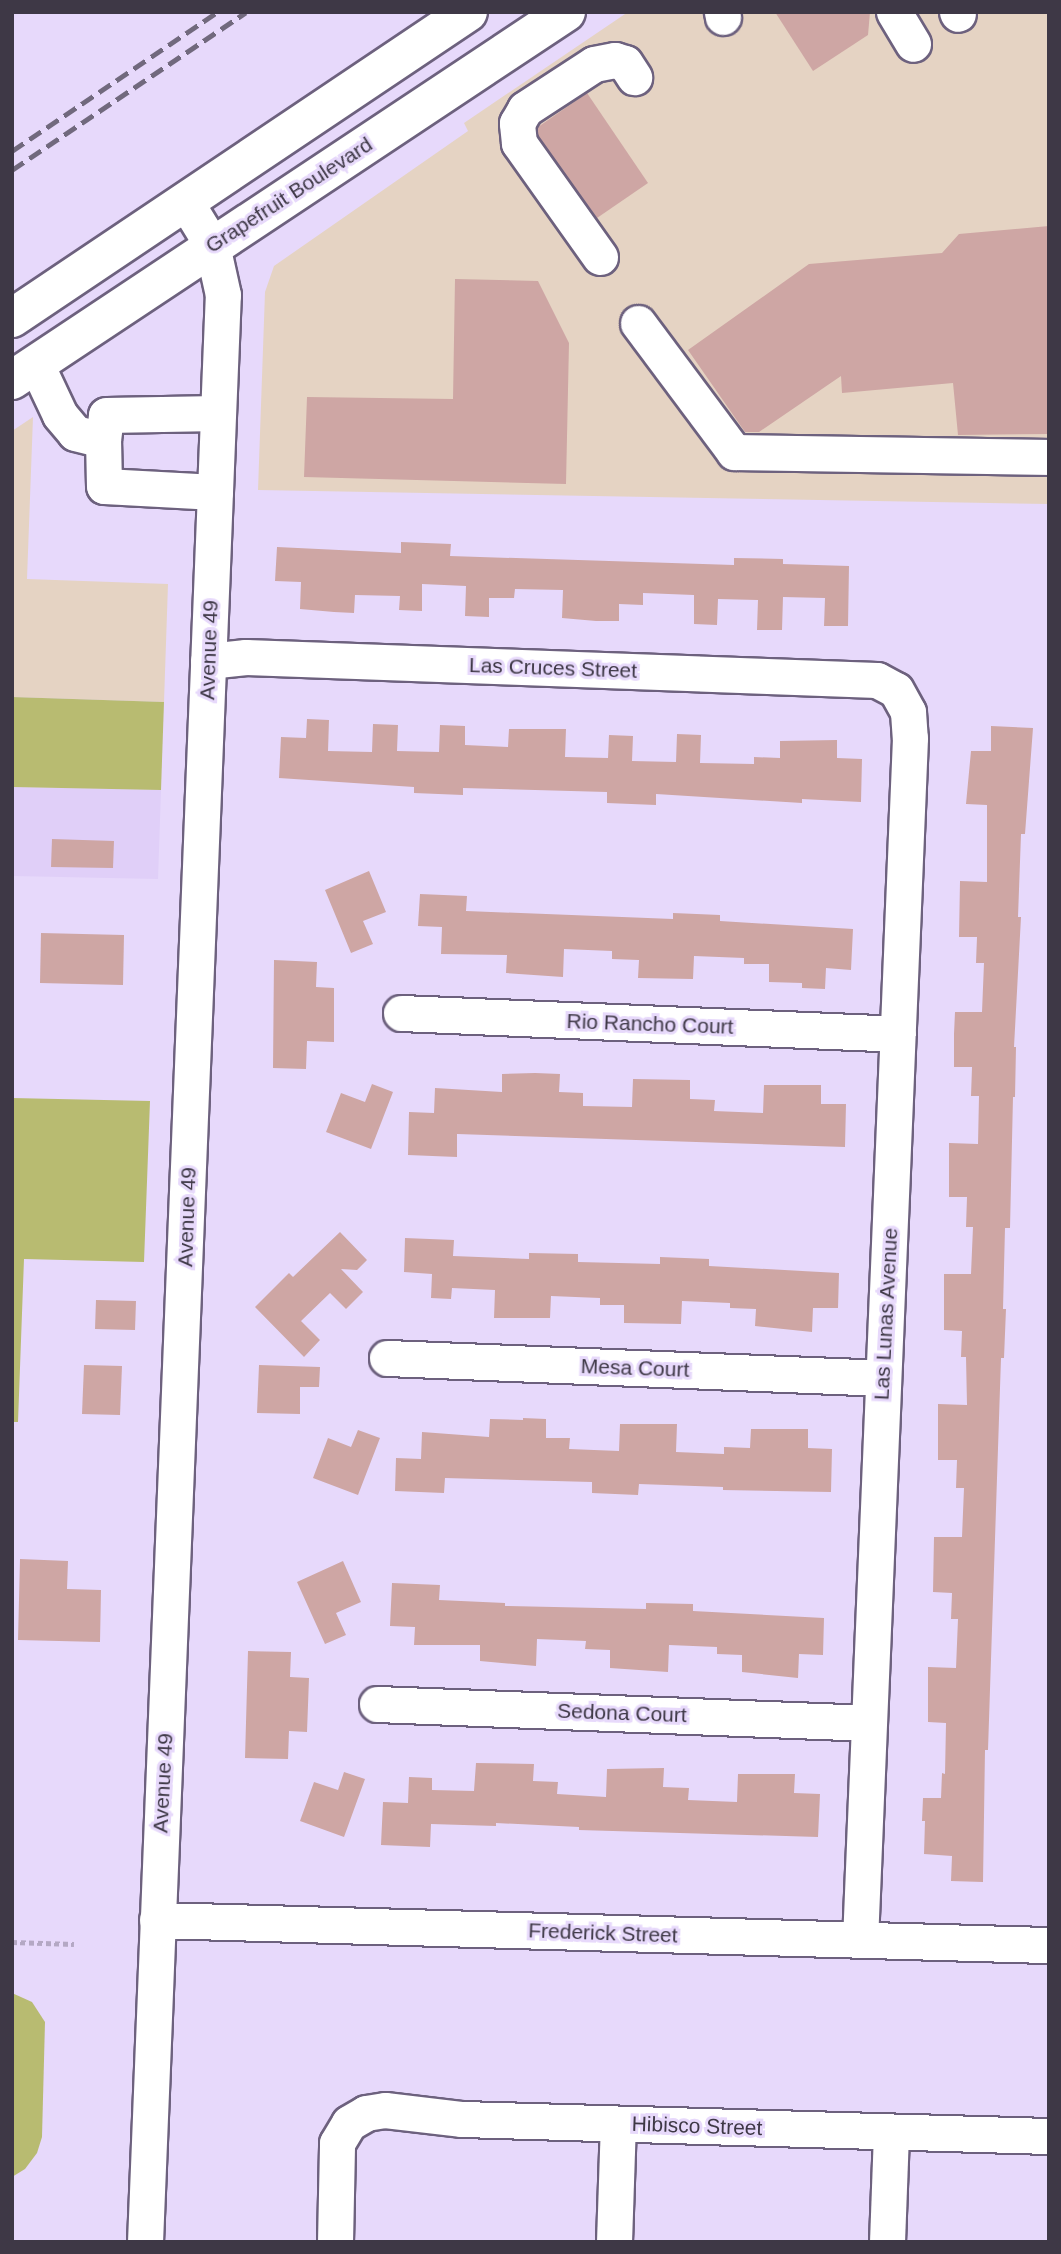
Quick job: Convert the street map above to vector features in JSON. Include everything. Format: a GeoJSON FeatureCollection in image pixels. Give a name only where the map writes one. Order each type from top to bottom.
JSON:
{"type":"FeatureCollection","features":[{"type":"Feature","properties":{"kind":"main road"},"geometry":{"type":"LineString","coordinates":[[12,318],[468,12]]}},
{"type":"Feature","properties":{"kind":"main road","name":"Grapefruit Boulevard"},"geometry":{"type":"LineString","coordinates":[[24,372],[566,12]]}},
{"type":"Feature","properties":{"kind":"street"},"geometry":{"type":"LineString","coordinates":[[894,12],[914,44]]}},
{"type":"Feature","properties":{"kind":"street"},"geometry":{"type":"LineString","coordinates":[[600,257],[519,142],[517,123],[525,109],[594,64],[615,60],[625,63],[634,77]]}},
{"type":"Feature","properties":{"kind":"street","name":"Avenue 49"},"geometry":{"type":"LineString","coordinates":[[145,2242],[223,295],[212,245],[185,201]]}},
{"type":"Feature","properties":{"kind":"street"},"geometry":{"type":"LineString","coordinates":[[638,323],[734,452],[1049,457]]}},
{"type":"Feature","properties":{"kind":"street"},"geometry":{"type":"LineString","coordinates":[[24,372],[75,433],[103,440]]}},
{"type":"Feature","properties":{"kind":"street"},"geometry":{"type":"LineString","coordinates":[[215,492],[104,486],[103,440],[106,415],[218,413]]}},
{"type":"Feature","properties":{"kind":"street","name":"Las Cruces Street"},"geometry":{"type":"LineString","coordinates":[[208,661],[246,657],[853,678],[877,680],[896,690]]}},
{"type":"Feature","properties":{"kind":"street","name":"Las Lunas Avenue"},"geometry":{"type":"LineString","coordinates":[[860,1940],[910,738],[908,712],[896,690]]}},
{"type":"Feature","properties":{"kind":"street","name":"Rio Rancho Court"},"geometry":{"type":"LineString","coordinates":[[401,1013],[898,1034]]}},
{"type":"Feature","properties":{"kind":"street","name":"Mesa Court"},"geometry":{"type":"LineString","coordinates":[[387,1358],[883,1378]]}},
{"type":"Feature","properties":{"kind":"street","name":"Sedona Court"},"geometry":{"type":"LineString","coordinates":[[377,1703],[867,1723]]}},
{"type":"Feature","properties":{"kind":"street","name":"Frederick Street"},"geometry":{"type":"LineString","coordinates":[[157,1920],[1049,1945]]}},
{"type":"Feature","properties":{"kind":"street","name":"Hibisco Street"},"geometry":{"type":"LineString","coordinates":[[335,2242],[337,2143],[349,2123],[366,2113],[386,2110],[461,2119],[1049,2136]]}},
{"type":"Feature","properties":{"kind":"street"},"geometry":{"type":"LineString","coordinates":[[614,2242],[618,2124]]}},
{"type":"Feature","properties":{"kind":"street"},"geometry":{"type":"LineString","coordinates":[[887,2242],[891,2132]]}},
{"type":"Feature","properties":{"kind":"path"},"geometry":{"type":"LineString","coordinates":[[12,1941],[74,1944]]}},
{"type":"Feature","properties":{"kind":"shaded area"},"geometry":{"type":"Polygon","coordinates":[[[628,12],[1049,12],[1049,504],[258,490],[265,292],[274,266],[468,131],[464,123],[628,12]]]}},
{"type":"Feature","properties":{"kind":"shaded area"},"geometry":{"type":"Polygon","coordinates":[[[33,417],[27,579],[168,584],[164,702],[12,697],[12,431],[33,417]]]}},
{"type":"Feature","properties":{"kind":"shaded area"},"geometry":{"type":"Polygon","coordinates":[[[12,787],[161,790],[158,879],[12,876],[12,787]]]}},
{"type":"Feature","properties":{"kind":"green space"},"geometry":{"type":"Polygon","coordinates":[[[12,697],[164,702],[161,790],[12,787],[12,697]]]}},
{"type":"Feature","properties":{"kind":"green space"},"geometry":{"type":"Polygon","coordinates":[[[12,1098],[150,1101],[144,1262],[24,1259],[18,1422],[12,1422],[12,1098]]]}},
{"type":"Feature","properties":{"kind":"green space"},"geometry":{"type":"Polygon","coordinates":[[[12,1993],[32,2002],[45,2022],[42,2137],[37,2153],[25,2169],[12,2177],[12,1993]]]}},
{"type":"Feature","properties":{"kind":"building"},"geometry":{"type":"Polygon","coordinates":[[[775,12],[870,12],[868,35],[813,71],[775,12]]]}},
{"type":"Feature","properties":{"kind":"building"},"geometry":{"type":"Polygon","coordinates":[[[587,93],[648,183],[597,218],[538,136],[538,127],[587,93]]]}},
{"type":"Feature","properties":{"kind":"building"},"geometry":{"type":"Polygon","coordinates":[[[1049,226],[1049,434],[958,435],[953,383],[842,393],[841,376],[759,432],[745,432],[688,350],[809,264],[942,253],[959,234],[1049,226]]]}},
{"type":"Feature","properties":{"kind":"building"},"geometry":{"type":"Polygon","coordinates":[[[455,279],[538,281],[569,343],[566,484],[304,477],[307,397],[453,399],[455,279]]]}},
{"type":"Feature","properties":{"kind":"building"},"geometry":{"type":"Polygon","coordinates":[[[401,542],[451,544],[450,556],[734,565],[734,558],[783,559],[783,564],[849,566],[848,626],[824,626],[825,598],[783,597],[782,630],[757,630],[758,600],[718,599],[717,625],[694,624],[694,595],[643,593],[643,605],[619,604],[619,621],[562,618],[563,590],[515,589],[514,598],[489,598],[489,617],[465,616],[466,586],[422,584],[422,611],[399,610],[400,596],[355,595],[354,613],[334,612],[300,609],[301,582],[275,581],[277,547],[401,553],[401,542]]]}},
{"type":"Feature","properties":{"kind":"building"},"geometry":{"type":"Polygon","coordinates":[[[307,719],[329,720],[328,751],[372,752],[373,724],[398,725],[397,751],[439,752],[440,725],[465,726],[465,745],[508,747],[509,729],[566,729],[565,757],[608,758],[609,735],[633,736],[632,761],[676,762],[677,734],[701,735],[700,763],[754,764],[754,757],[780,758],[780,741],[837,740],[837,758],[862,759],[861,802],[802,799],[802,803],[656,794],[656,805],[607,803],[607,792],[463,788],[463,795],[414,793],[414,787],[279,778],[281,737],[306,738],[307,719]]]}},
{"type":"Feature","properties":{"kind":"building"},"geometry":{"type":"Polygon","coordinates":[[[991,726],[1033,728],[1025,834],[1021,834],[1018,917],[1021,917],[1014,1047],[1015,1097],[1010,1228],[1005,1228],[1003,1309],[1006,1309],[1004,1358],[1001,1358],[988,1750],[985,1750],[983,1882],[951,1881],[952,1856],[924,1854],[925,1821],[922,1821],[923,1798],[941,1798],[942,1773],[945,1774],[946,1723],[928,1722],[928,1667],[956,1668],[958,1619],[951,1619],[952,1593],[933,1592],[934,1537],[962,1537],[964,1488],[956,1488],[957,1460],[938,1460],[938,1404],[967,1405],[966,1357],[961,1357],[962,1331],[944,1330],[944,1274],[971,1274],[973,1227],[966,1227],[967,1197],[949,1197],[949,1143],[978,1144],[979,1096],[971,1096],[972,1067],[954,1067],[954,1034],[955,1012],[982,1012],[984,963],[976,963],[977,937],[959,937],[960,881],[987,882],[987,805],[966,804],[971,751],[991,751],[991,726]]]}},
{"type":"Feature","properties":{"kind":"building"},"geometry":{"type":"Polygon","coordinates":[[[52,839],[114,841],[113,868],[51,867],[52,839]]]}},
{"type":"Feature","properties":{"kind":"building"},"geometry":{"type":"Polygon","coordinates":[[[369,871],[386,912],[363,921],[373,944],[351,953],[325,890],[369,871]]]}},
{"type":"Feature","properties":{"kind":"building"},"geometry":{"type":"Polygon","coordinates":[[[420,894],[467,896],[466,911],[673,919],[673,913],[720,915],[720,921],[853,929],[851,970],[826,968],[825,989],[802,988],[802,983],[769,982],[769,964],[744,964],[744,958],[694,956],[693,979],[638,978],[639,960],[612,959],[612,951],[564,949],[563,977],[506,973],[507,955],[441,954],[442,927],[418,926],[420,894]]]}},
{"type":"Feature","properties":{"kind":"building"},"geometry":{"type":"Polygon","coordinates":[[[41,933],[124,935],[123,985],[40,983],[41,933]]]}},
{"type":"Feature","properties":{"kind":"building"},"geometry":{"type":"Polygon","coordinates":[[[274,960],[317,962],[316,987],[334,988],[334,1042],[307,1041],[306,1069],[273,1068],[274,960]]]}},
{"type":"Feature","properties":{"kind":"building"},"geometry":{"type":"Polygon","coordinates":[[[502,1074],[560,1074],[559,1092],[583,1093],[583,1106],[632,1107],[633,1079],[690,1080],[690,1099],[715,1100],[714,1111],[763,1113],[764,1085],[821,1085],[821,1104],[846,1104],[845,1147],[457,1134],[457,1157],[408,1155],[409,1112],[434,1113],[435,1088],[502,1092],[502,1074]]]}},
{"type":"Feature","properties":{"kind":"building"},"geometry":{"type":"Polygon","coordinates":[[[372,1084],[393,1092],[371,1149],[326,1132],[341,1093],[365,1102],[372,1084]]]}},
{"type":"Feature","properties":{"kind":"building"},"geometry":{"type":"Polygon","coordinates":[[[340,1232],[367,1260],[357,1270],[341,1269],[363,1292],[346,1309],[330,1293],[301,1321],[320,1340],[304,1357],[255,1307],[289,1273],[293,1277],[340,1232]]]}},
{"type":"Feature","properties":{"kind":"building"},"geometry":{"type":"Polygon","coordinates":[[[405,1238],[454,1240],[453,1256],[529,1259],[529,1253],[578,1254],[578,1262],[660,1264],[660,1257],[709,1259],[709,1266],[839,1273],[838,1308],[813,1308],[812,1332],[755,1326],[756,1309],[730,1308],[730,1303],[682,1301],[681,1324],[624,1323],[624,1305],[600,1305],[600,1298],[551,1296],[550,1318],[494,1318],[495,1290],[452,1288],[451,1299],[431,1298],[432,1274],[404,1272],[405,1238]]]}},
{"type":"Feature","properties":{"kind":"building"},"geometry":{"type":"Polygon","coordinates":[[[96,1300],[136,1301],[135,1330],[95,1329],[96,1300]]]}},
{"type":"Feature","properties":{"kind":"building"},"geometry":{"type":"Polygon","coordinates":[[[84,1365],[122,1366],[120,1415],[82,1414],[84,1365]]]}},
{"type":"Feature","properties":{"kind":"building"},"geometry":{"type":"Polygon","coordinates":[[[259,1365],[320,1367],[319,1387],[300,1387],[300,1414],[257,1413],[259,1365]]]}},
{"type":"Feature","properties":{"kind":"building"},"geometry":{"type":"Polygon","coordinates":[[[490,1419],[546,1419],[546,1438],[570,1438],[569,1449],[619,1451],[620,1424],[677,1424],[676,1452],[724,1454],[724,1447],[750,1448],[751,1429],[808,1429],[808,1448],[832,1449],[831,1492],[723,1490],[723,1487],[639,1484],[638,1495],[592,1493],[592,1482],[445,1478],[444,1493],[395,1491],[396,1458],[421,1459],[422,1432],[489,1437],[490,1419]]]}},
{"type":"Feature","properties":{"kind":"building"},"geometry":{"type":"Polygon","coordinates":[[[358,1430],[380,1438],[358,1495],[313,1478],[328,1438],[351,1447],[358,1430]]]}},
{"type":"Feature","properties":{"kind":"building"},"geometry":{"type":"Polygon","coordinates":[[[20,1559],[68,1561],[67,1589],[101,1590],[100,1642],[18,1640],[20,1559]]]}},
{"type":"Feature","properties":{"kind":"building"},"geometry":{"type":"Polygon","coordinates":[[[343,1561],[361,1602],[336,1613],[346,1635],[325,1644],[297,1582],[343,1561]]]}},
{"type":"Feature","properties":{"kind":"building"},"geometry":{"type":"Polygon","coordinates":[[[392,1583],[440,1585],[439,1600],[505,1603],[505,1606],[646,1609],[646,1603],[693,1604],[693,1611],[824,1618],[823,1655],[799,1654],[798,1678],[742,1672],[742,1655],[717,1654],[717,1647],[669,1645],[668,1672],[610,1668],[610,1650],[585,1649],[586,1641],[537,1639],[536,1666],[480,1661],[480,1645],[414,1645],[415,1627],[390,1626],[392,1583]]]}},
{"type":"Feature","properties":{"kind":"building"},"geometry":{"type":"Polygon","coordinates":[[[248,1651],[291,1652],[290,1677],[309,1678],[307,1732],[289,1731],[288,1759],[245,1758],[248,1651]]]}},
{"type":"Feature","properties":{"kind":"building"},"geometry":{"type":"Polygon","coordinates":[[[476,1763],[534,1764],[533,1781],[558,1782],[557,1794],[606,1797],[607,1769],[664,1768],[663,1787],[689,1788],[688,1800],[737,1802],[738,1774],[795,1774],[794,1793],[820,1794],[818,1837],[579,1830],[579,1827],[496,1823],[496,1826],[431,1824],[430,1847],[381,1845],[383,1802],[408,1803],[409,1777],[432,1778],[432,1790],[474,1791],[476,1763]]]}},
{"type":"Feature","properties":{"kind":"building"},"geometry":{"type":"Polygon","coordinates":[[[344,1772],[365,1779],[344,1837],[300,1821],[314,1782],[338,1790],[344,1772]]]}},
{"type":"Feature","properties":{"kind":"railway"},"geometry":{"type":"LineString","coordinates":[[12,151],[217,12]]}},
{"type":"Feature","properties":{"kind":"railway"},"geometry":{"type":"LineString","coordinates":[[12,170],[246,12]]}}]}
